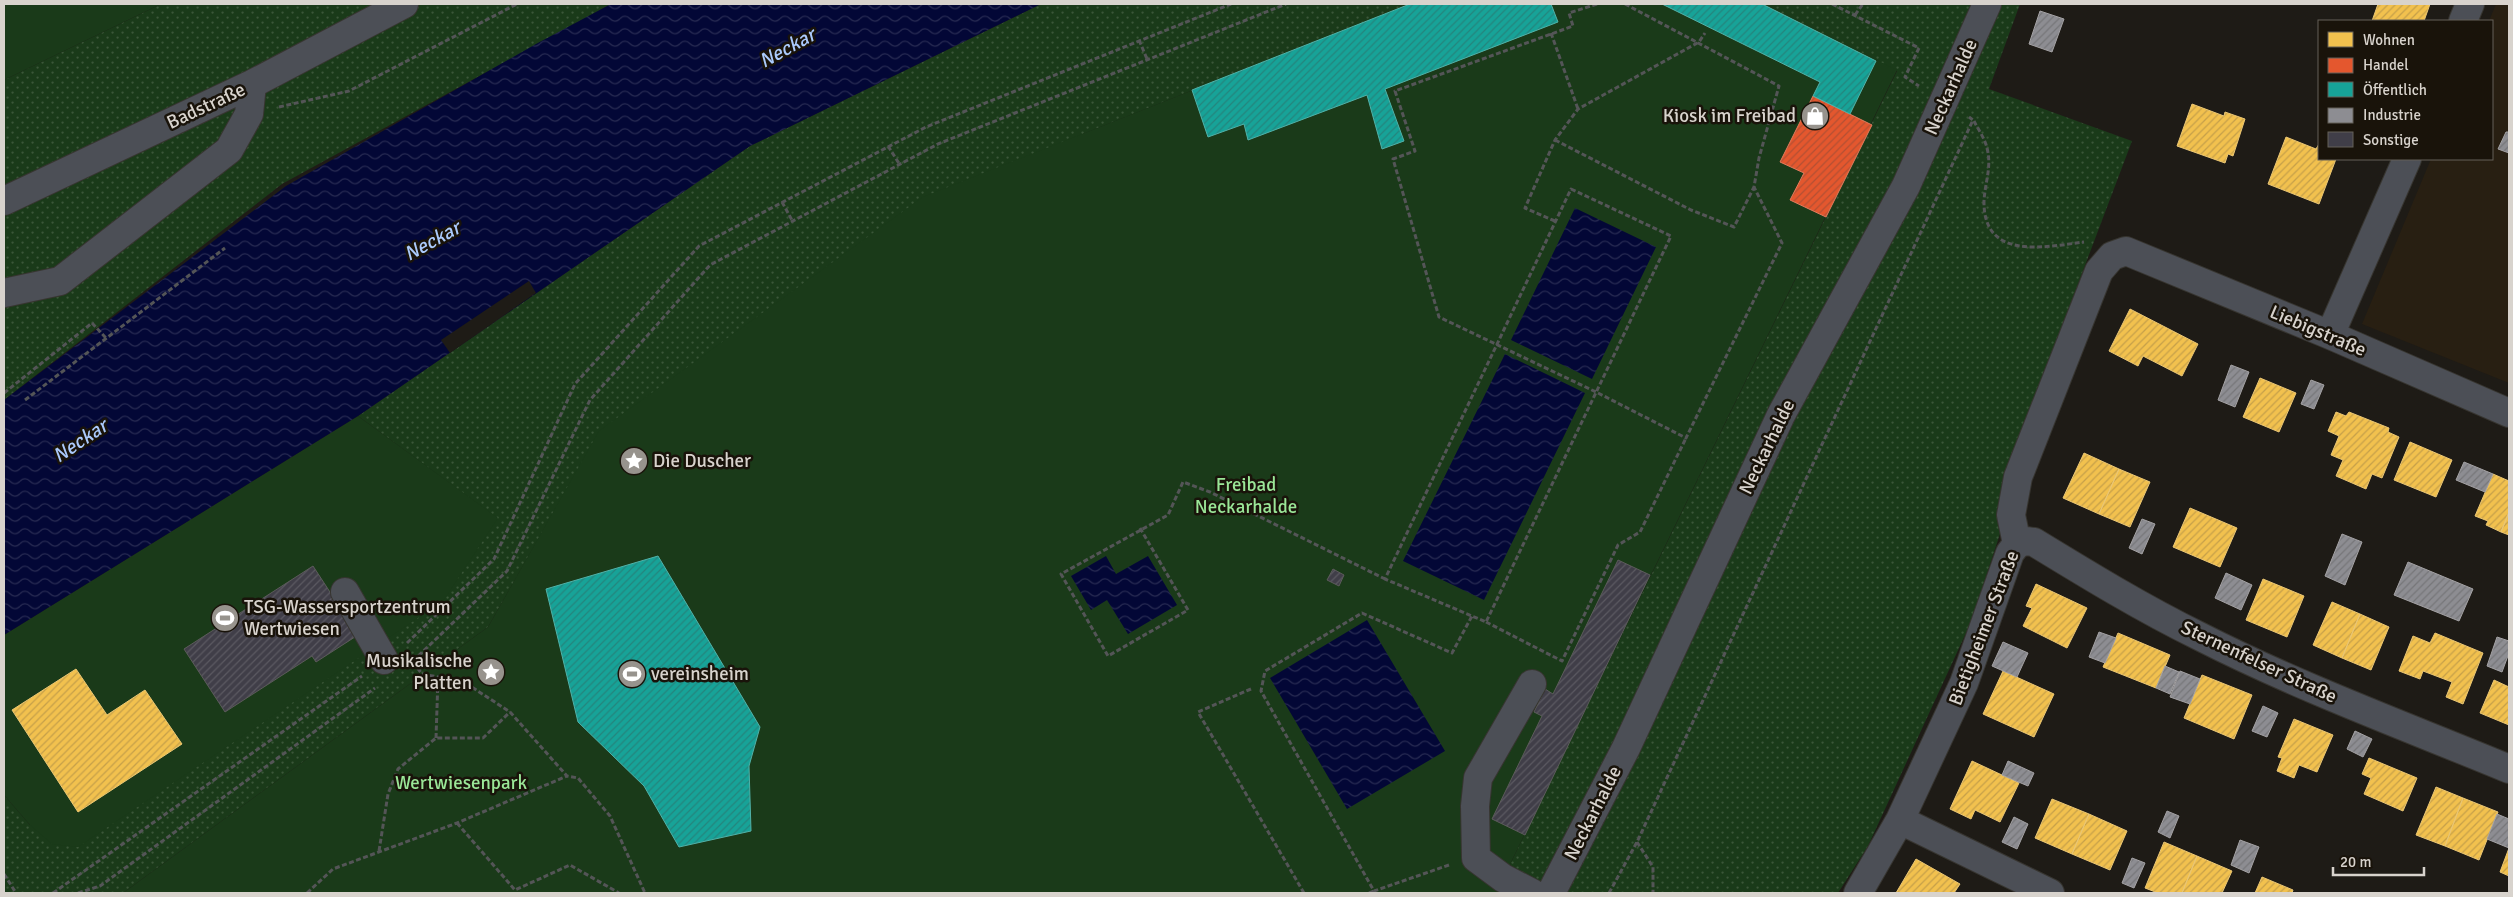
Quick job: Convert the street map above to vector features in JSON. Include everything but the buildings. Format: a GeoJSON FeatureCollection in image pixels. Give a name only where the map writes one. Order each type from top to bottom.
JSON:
{"type":"FeatureCollection","features":[{"type":"Feature","properties":{"kind":"street","name":"Badstraße"},"geometry":{"type":"LineString","coordinates":[[4,201],[252,84],[404,4]]}},
{"type":"Feature","properties":{"kind":"street","name":"Neckarhalde"},"geometry":{"type":"LineString","coordinates":[[1552,893],[1626,748],[1781,415],[1906,186],[1988,4]]}},
{"type":"Feature","properties":{"kind":"street"},"geometry":{"type":"LineString","coordinates":[[2463,20],[2470,4]]}},
{"type":"Feature","properties":{"kind":"street"},"geometry":{"type":"LineString","coordinates":[[4,293],[60,281],[229,150],[249,114],[252,84]]}},
{"type":"Feature","properties":{"kind":"street"},"geometry":{"type":"LineString","coordinates":[[2330,335],[2407,160]]}},
{"type":"Feature","properties":{"kind":"street","name":"Liebigstraße"},"geometry":{"type":"LineString","coordinates":[[2126,251],[2330,335],[2509,413]]}},
{"type":"Feature","properties":{"kind":"street","name":"Bietigheimer Straße"},"geometry":{"type":"LineString","coordinates":[[1858,893],[1900,820],[1964,683],[2010,553],[2017,544],[2011,515],[2018,477],[2100,271],[2112,256],[2126,251]]}},
{"type":"Feature","properties":{"kind":"street","name":"Sternenfelser Straße"},"geometry":{"type":"LineString","coordinates":[[2017,544],[2034,542],[2088,576],[2199,636],[2348,703],[2509,769]]}},
{"type":"Feature","properties":{"kind":"street"},"geometry":{"type":"LineString","coordinates":[[345,592],[393,664]]}},
{"type":"Feature","properties":{"kind":"street"},"geometry":{"type":"LineString","coordinates":[[1532,684],[1478,778],[1475,806],[1476,858],[1503,878],[1532,893]]}},
{"type":"Feature","properties":{"kind":"street"},"geometry":{"type":"LineString","coordinates":[[1900,820],[2050,893]]}},
{"type":"Feature","properties":{"kind":"path"},"geometry":{"type":"LineString","coordinates":[[78,893],[100,886],[393,664],[494,559],[575,384],[699,246],[926,127],[1231,4]]}},
{"type":"Feature","properties":{"kind":"path"},"geometry":{"type":"LineString","coordinates":[[53,893],[393,664],[413,661],[507,571],[590,400],[710,265],[938,144],[1286,4]]}},
{"type":"Feature","properties":{"kind":"path"},"geometry":{"type":"LineString","coordinates":[[1597,4],[1569,13],[1573,26],[1395,91],[1415,151],[1393,159],[1439,317],[1596,392],[1686,438]]}},
{"type":"Feature","properties":{"kind":"path"},"geometry":{"type":"LineString","coordinates":[[1555,140],[1691,210],[1734,227],[1754,187],[1759,158],[1778,86],[1626,4]]}},
{"type":"Feature","properties":{"kind":"path"},"geometry":{"type":"LineString","coordinates":[[1854,15],[1863,4]]}},
{"type":"Feature","properties":{"kind":"path"},"geometry":{"type":"LineString","coordinates":[[1551,33],[1578,109]]}},
{"type":"Feature","properties":{"kind":"path"},"geometry":{"type":"LineString","coordinates":[[1555,221],[1525,208],[1555,140],[1578,109],[1699,42],[1705,33]]}},
{"type":"Feature","properties":{"kind":"path"},"geometry":{"type":"LineString","coordinates":[[1139,40],[1147,59]]}},
{"type":"Feature","properties":{"kind":"path"},"geometry":{"type":"LineString","coordinates":[[1973,120],[1987,145],[1989,173],[1985,207],[1988,226],[1996,237],[2012,244],[2030,248],[2096,241],[2126,251]]}},
{"type":"Feature","properties":{"kind":"path"},"geometry":{"type":"LineString","coordinates":[[888,146],[900,165]]}},
{"type":"Feature","properties":{"kind":"path"},"geometry":{"type":"LineString","coordinates":[[1140,528],[1188,610],[1108,656],[1061,574],[1140,528],[1168,515],[1183,482],[1210,492],[1385,579],[1486,622],[1562,661],[1618,545],[1640,532],[1782,243],[1754,187]]}},
{"type":"Feature","properties":{"kind":"path"},"geometry":{"type":"LineString","coordinates":[[1385,579],[1571,189],[1670,236],[1486,622]]}},
{"type":"Feature","properties":{"kind":"path"},"geometry":{"type":"LineString","coordinates":[[782,202],[793,222]]}},
{"type":"Feature","properties":{"kind":"path"},"geometry":{"type":"LineString","coordinates":[[25,400],[225,248]]}},
{"type":"Feature","properties":{"kind":"path"},"geometry":{"type":"LineString","coordinates":[[4,393],[92,323],[106,338]]}},
{"type":"Feature","properties":{"kind":"path"},"geometry":{"type":"LineString","coordinates":[[1374,891],[1261,691],[1265,671],[1362,613],[1452,653],[1472,616]]}},
{"type":"Feature","properties":{"kind":"path"},"geometry":{"type":"LineString","coordinates":[[393,664],[413,661]]}},
{"type":"Feature","properties":{"kind":"path"},"geometry":{"type":"LineString","coordinates":[[413,661],[422,674],[464,682],[510,712],[567,776]]}},
{"type":"Feature","properties":{"kind":"path"},"geometry":{"type":"LineString","coordinates":[[436,738],[438,678]]}},
{"type":"Feature","properties":{"kind":"path"},"geometry":{"type":"LineString","coordinates":[[1250,689],[1198,712],[1304,893]]}},
{"type":"Feature","properties":{"kind":"path"},"geometry":{"type":"LineString","coordinates":[[380,851],[388,794],[398,769],[436,738],[482,738],[510,712]]}},
{"type":"Feature","properties":{"kind":"path"},"geometry":{"type":"LineString","coordinates":[[307,893],[333,869],[457,823],[567,776],[578,778],[610,816],[645,893]]}},
{"type":"Feature","properties":{"kind":"path"},"geometry":{"type":"LineString","coordinates":[[457,823],[515,890],[570,865],[619,893]]}},
{"type":"Feature","properties":{"kind":"path"},"geometry":{"type":"LineString","coordinates":[[1637,842],[1652,867],[1652,893]]}},
{"type":"Feature","properties":{"kind":"path"},"geometry":{"type":"LineString","coordinates":[[1369,893],[1440,868],[1476,858]]}},
{"type":"Feature","properties":{"kind":"path"},"geometry":{"type":"LineString","coordinates":[[4,874],[16,893]]}},
{"type":"Feature","properties":{"kind":"shaded area"},"geometry":{"type":"Polygon","coordinates":[[[2496,4],[2509,4],[2509,383],[2362,324],[2431,160],[2493,160],[2493,20],[2489,20],[2496,4]]]}},
{"type":"Feature","properties":{"kind":"green space"},"geometry":{"type":"Polygon","coordinates":[[[4,4],[161,4],[4,80],[4,4]]]}},
{"type":"Feature","properties":{"kind":"green space"},"geometry":{"type":"Polygon","coordinates":[[[161,4],[611,4],[282,184],[4,400],[4,80],[161,4]]]}},
{"type":"Feature","properties":{"kind":"green space"},"geometry":{"type":"Polygon","coordinates":[[[1041,4],[1410,4],[1083,134],[567,489],[488,627],[123,893],[4,893],[4,795],[30,825],[497,518],[358,416],[750,146],[1041,4]]]}},
{"type":"Feature","properties":{"kind":"green space","name":"Freibad Neckarhalde"},"geometry":{"type":"Polygon","coordinates":[[[1410,4],[1762,4],[1897,70],[1496,893],[123,893],[488,627],[599,431],[923,197],[1410,4]]]}},
{"type":"Feature","properties":{"kind":"green space"},"geometry":{"type":"Polygon","coordinates":[[[1762,4],[2020,4],[1989,89],[2132,141],[2047,366],[1999,537],[1971,622],[1868,846],[1838,893],[1496,893],[1897,71],[1762,4]]]}},
{"type":"Feature","properties":{"kind":"green space","name":"TSG-Wassersportzentrum Wertwiesen"},"geometry":{"type":"Polygon","coordinates":[[[358,416],[498,518],[443,601],[78,847],[52,844],[30,825],[4,795],[4,635],[358,416]]]}},
{"type":"Feature","properties":{"kind":"water","name":"Neckar"},"geometry":{"type":"Polygon","coordinates":[[[611,4],[1041,4],[750,146],[358,416],[4,635],[4,400],[286,186],[536,44],[611,4]]]}},
{"type":"Feature","properties":{"kind":"water"},"geometry":{"type":"Polygon","coordinates":[[[1575,208],[1656,247],[1592,379],[1511,340],[1575,208]]]}},
{"type":"Feature","properties":{"kind":"water"},"geometry":{"type":"Polygon","coordinates":[[[1505,354],[1585,393],[1484,600],[1403,561],[1505,354]]]}},
{"type":"Feature","properties":{"kind":"water"},"geometry":{"type":"Polygon","coordinates":[[[1106,556],[1116,574],[1148,556],[1177,605],[1128,634],[1107,600],[1091,610],[1071,576],[1106,556]]]}},
{"type":"Feature","properties":{"kind":"water"},"geometry":{"type":"Polygon","coordinates":[[[1367,620],[1445,751],[1347,809],[1270,678],[1367,620]]]}},
{"type":"Feature","properties":{"kind":"pier"},"geometry":{"type":"Polygon","coordinates":[[[529,281],[536,293],[450,353],[441,340],[529,281]]]}},
{"type":"Feature","properties":{"kind":"place","name":"Kiosk im Freibad"},"geometry":{"type":"Point","coordinates":[1815,116]}},
{"type":"Feature","properties":{"kind":"place","name":"Die Duscher"},"geometry":{"type":"Point","coordinates":[634,461]}},
{"type":"Feature","properties":{"kind":"place","name":"TSG-Wassersportzentrum Wertwiesen"},"geometry":{"type":"Point","coordinates":[225,618]}},
{"type":"Feature","properties":{"kind":"place","name":"Musikalische Platten"},"geometry":{"type":"Point","coordinates":[491,672]}},
{"type":"Feature","properties":{"kind":"place","name":"vereinsheim"},"geometry":{"type":"Point","coordinates":[632,674]}},
{"type":"Feature","properties":{"kind":"park label","name":"Wertwiesenpark"},"geometry":{"type":"Point","coordinates":[461,783]}}]}
